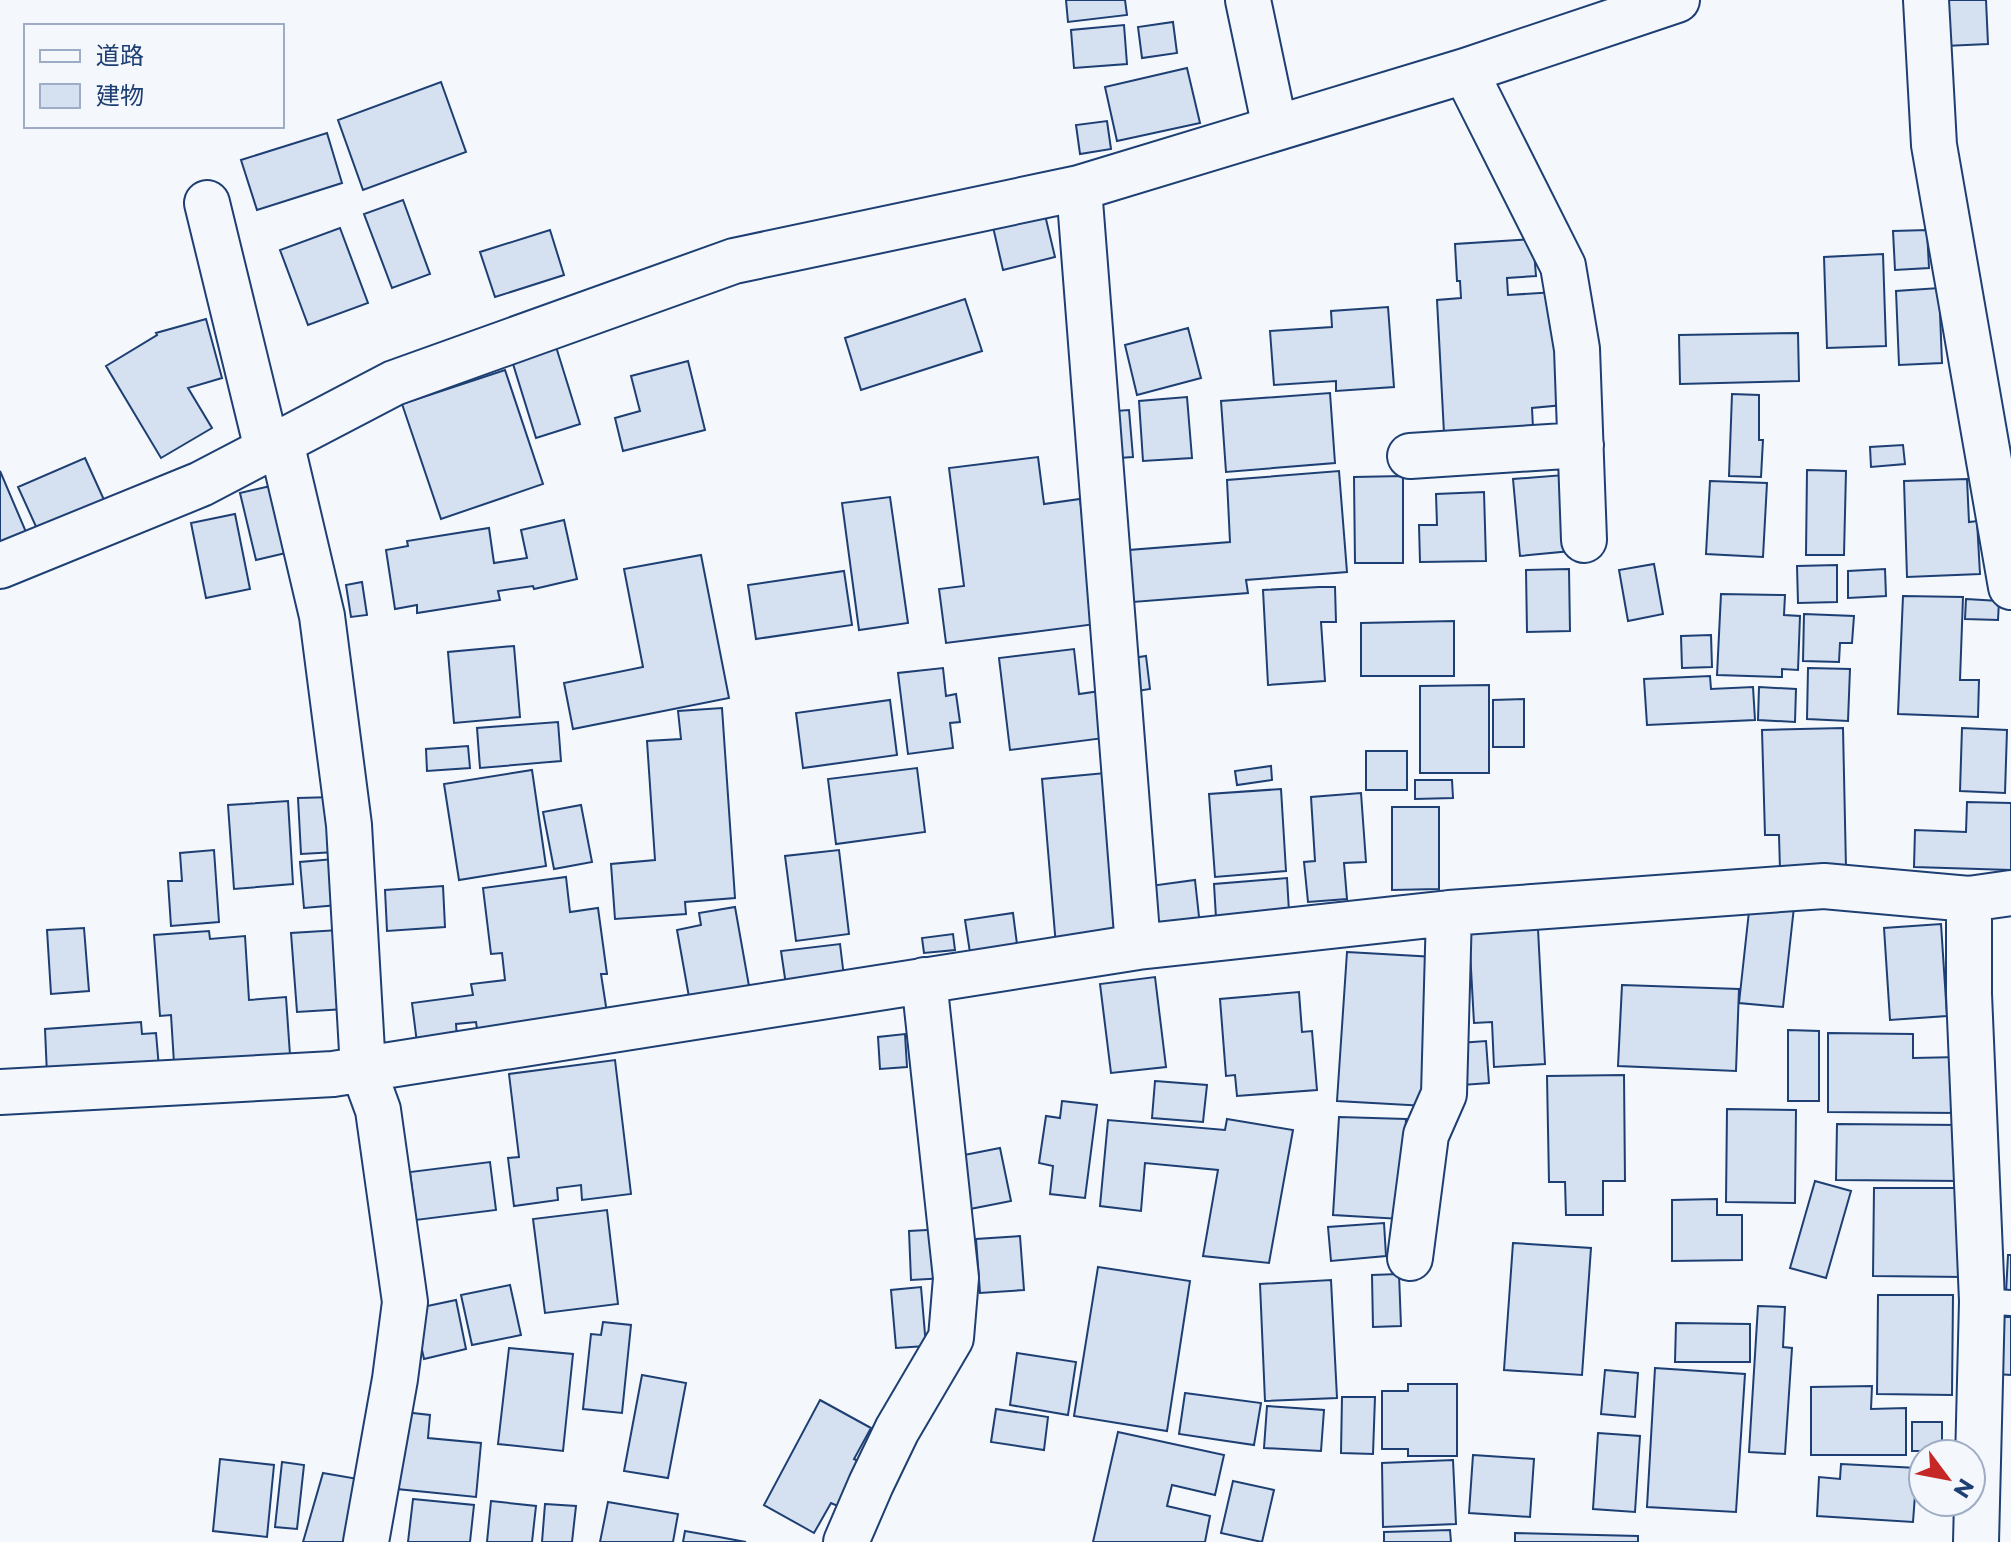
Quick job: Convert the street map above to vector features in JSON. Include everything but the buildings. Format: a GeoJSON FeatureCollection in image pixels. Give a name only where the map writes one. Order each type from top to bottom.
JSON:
{"type":"FeatureCollection","features":[{"type":"Feature","properties":{"kind":"street"},"geometry":{"type":"LineString","coordinates":[[1248,0],[1275,128]]}},
{"type":"Feature","properties":{"kind":"street"},"geometry":{"type":"LineString","coordinates":[[0,566],[201,484],[394,383],[734,261],[1079,188],[1465,71],[1677,0]]}},
{"type":"Feature","properties":{"kind":"street"},"geometry":{"type":"LineString","coordinates":[[1926,0],[1934,145],[2011,587]]}},
{"type":"Feature","properties":{"kind":"street"},"geometry":{"type":"LineString","coordinates":[[1465,71],[1563,266],[1577,349],[1584,540]]}},
{"type":"Feature","properties":{"kind":"street"},"geometry":{"type":"LineString","coordinates":[[1079,188],[1138,947]]}},
{"type":"Feature","properties":{"kind":"street"},"geometry":{"type":"LineString","coordinates":[[207,203],[324,631],[349,825],[363,1069],[378,1110],[405,1302],[395,1379],[366,1542]]}},
{"type":"Feature","properties":{"kind":"street"},"geometry":{"type":"LineString","coordinates":[[1410,456],[1581,445]]}},
{"type":"Feature","properties":{"kind":"street"},"geometry":{"type":"LineString","coordinates":[[0,1092],[333,1074],[1138,947],[1449,913],[1824,886],[1990,896],[1969,994],[1996,1302],[1976,1542]]}},
{"type":"Feature","properties":{"kind":"street"},"geometry":{"type":"LineString","coordinates":[[1410,1258],[1426,1135],[1444,1094],[1449,913]]}},
{"type":"Feature","properties":{"kind":"street"},"geometry":{"type":"LineString","coordinates":[[846,1542],[897,1430],[951,1338],[956,1278],[924,980]]}}]}
